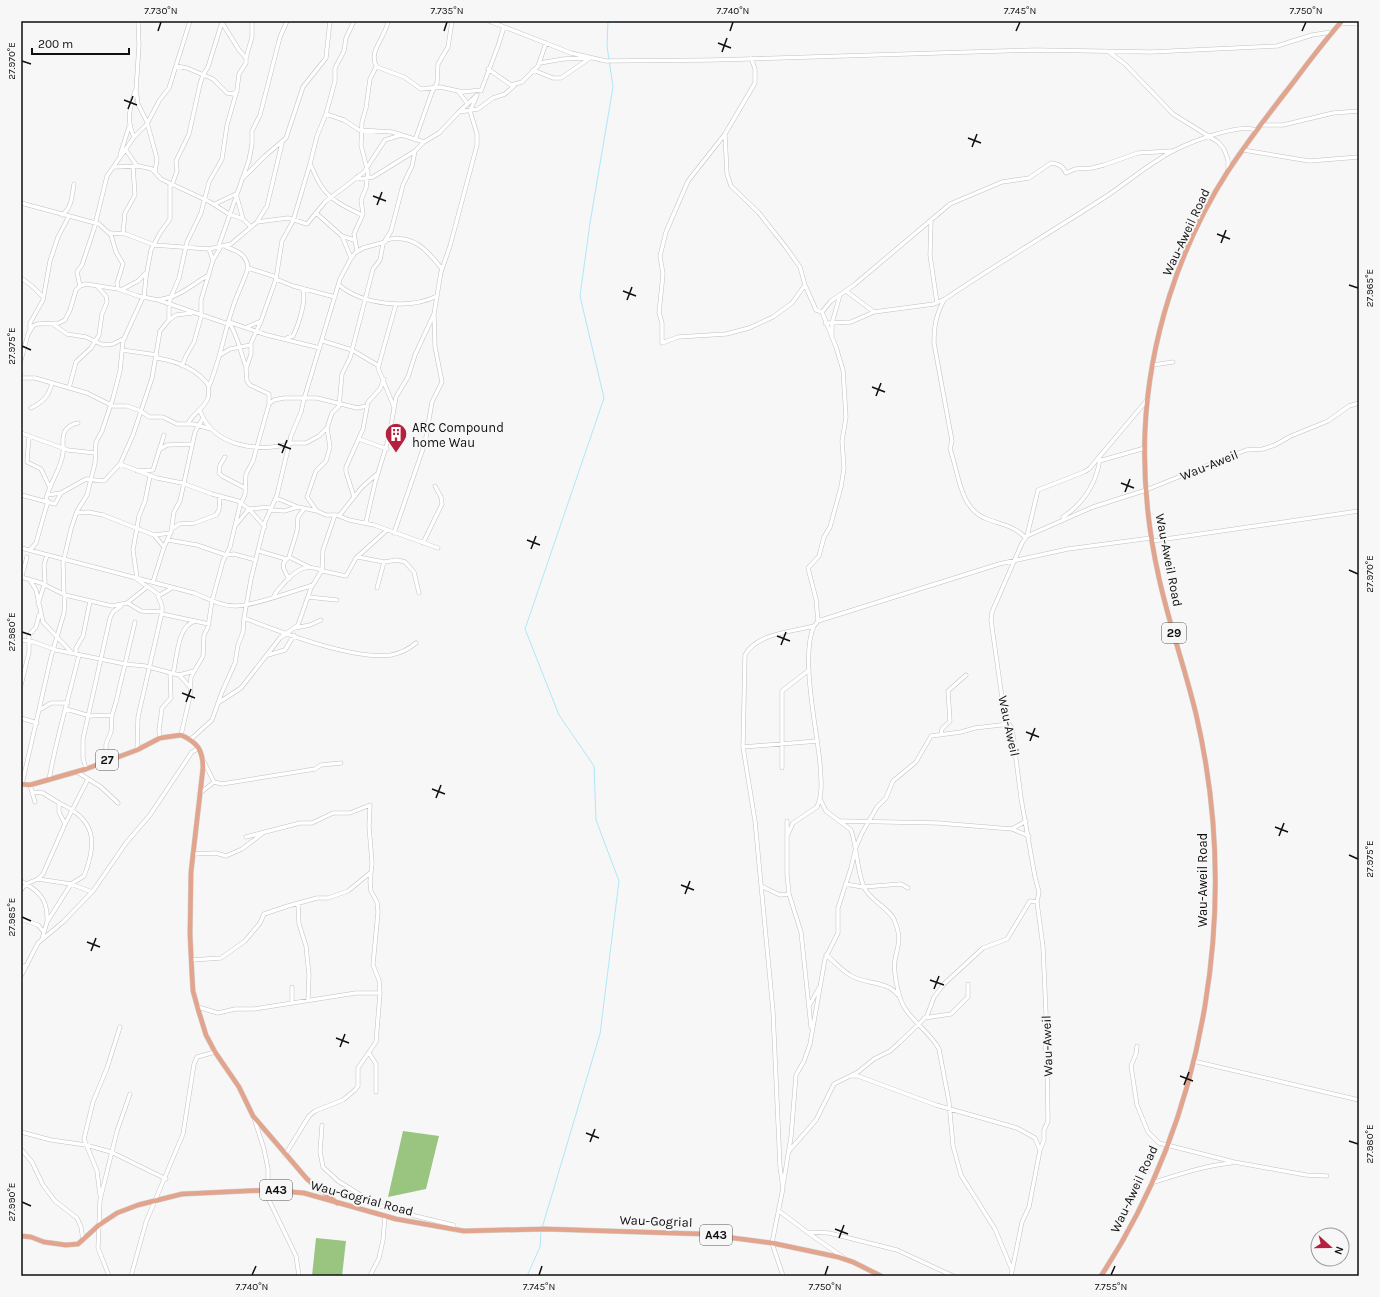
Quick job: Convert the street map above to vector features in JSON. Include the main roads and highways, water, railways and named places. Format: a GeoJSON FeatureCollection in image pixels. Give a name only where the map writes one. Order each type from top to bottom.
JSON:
{"type":"FeatureCollection","features":[{"type":"Feature","properties":{"kind":"main road","name":"Wau-Aweil Road"},"geometry":{"type":"LineString","coordinates":[[1101,1276],[1129,1230],[1151,1183],[1166,1145],[1193,1061],[1209,984],[1214,927],[1214,848],[1210,790],[1196,714],[1164,597],[1152,540],[1146,490],[1145,448],[1148,399],[1153,365],[1166,306],[1184,256],[1206,209],[1228,170],[1256,130],[1341,22]]}},
{"type":"Feature","properties":{"kind":"main road","name":"27"},"geometry":{"type":"LineString","coordinates":[[21,784],[30,785],[77,772],[106,760],[137,750],[160,738],[181,735],[191,739],[199,748],[203,759],[191,872],[190,934],[193,991],[206,1035],[215,1052],[239,1087],[253,1116],[264,1126],[285,1155],[307,1179],[338,1203]]}},
{"type":"Feature","properties":{"kind":"main road","name":"Wau-Gogrial Road"},"geometry":{"type":"LineString","coordinates":[[21,1236],[31,1237],[44,1242],[66,1245],[78,1244],[117,1213],[157,1200],[182,1194],[267,1190],[304,1193],[385,1216],[422,1225],[455,1230],[474,1231],[543,1229]]}},
{"type":"Feature","properties":{"kind":"main road","name":"Wau-Gogrial"},"geometry":{"type":"LineString","coordinates":[[543,1229],[703,1234],[772,1243],[846,1260],[881,1276]]}},
{"type":"Feature","properties":{"kind":"waterway"},"geometry":{"type":"LineString","coordinates":[[542,1228],[600,1034],[619,881],[596,820],[594,766],[559,715],[525,629],[604,398],[580,296],[590,223],[613,87],[607,46],[608,21]]}},
{"type":"Feature","properties":{"kind":"waterway"},"geometry":{"type":"LineString","coordinates":[[527,1276],[540,1247],[541,1231]]}},
{"type":"Feature","properties":{"kind":"place","name":"ARC Compound home Wau"},"geometry":{"type":"Point","coordinates":[396,454]}}]}
